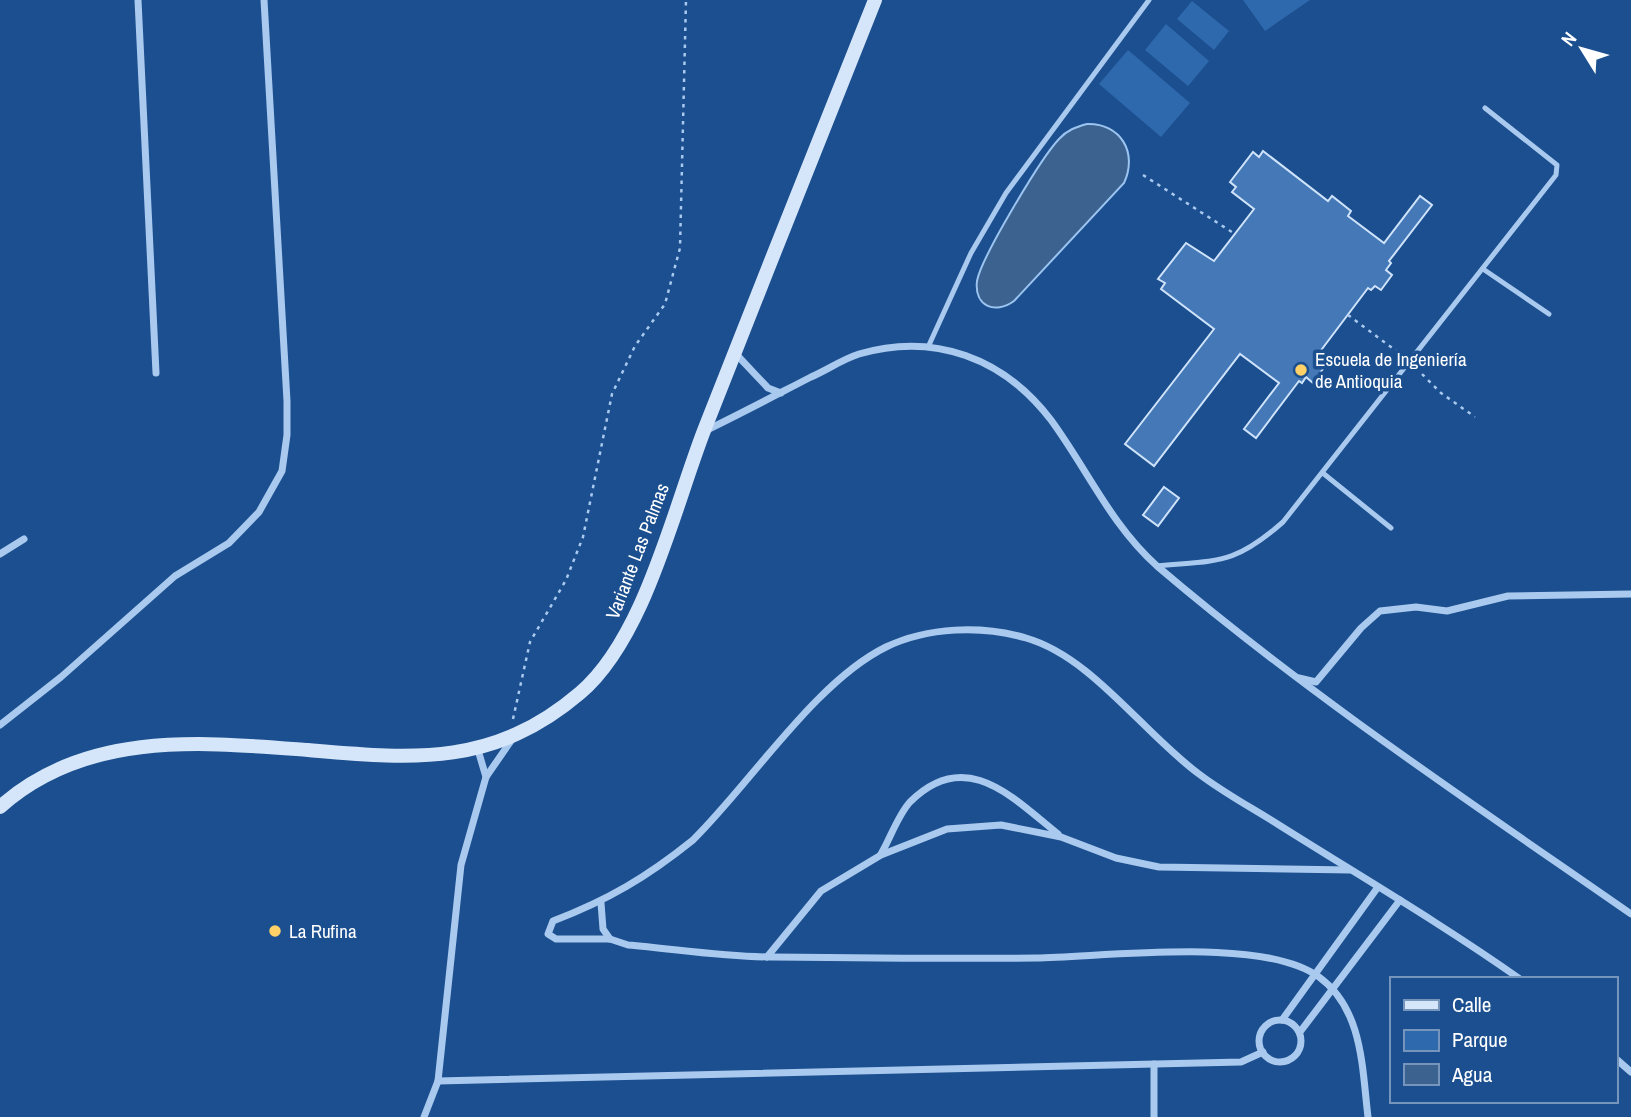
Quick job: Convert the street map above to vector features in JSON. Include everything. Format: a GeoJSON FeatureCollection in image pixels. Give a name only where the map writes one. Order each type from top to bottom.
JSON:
{"type":"FeatureCollection","features":[{"type":"Feature","properties":{"kind":"main road","name":"Variante Las Palmas"},"geometry":{"type":"LineString","coordinates":[[0,807],[49,774],[102,753],[149,744],[201,742],[408,758],[478,750],[539,723],[582,691],[618,649],[640,605],[703,432],[874,0]]}},
{"type":"Feature","properties":{"kind":"street"},"geometry":{"type":"LineString","coordinates":[[138,0],[156,373]]}},
{"type":"Feature","properties":{"kind":"street"},"geometry":{"type":"LineString","coordinates":[[0,725],[61,677],[175,576],[229,543],[259,512],[282,471],[287,435],[287,401],[264,0]]}},
{"type":"Feature","properties":{"kind":"street"},"geometry":{"type":"LineString","coordinates":[[703,432],[857,355],[889,347],[929,345],[964,353],[996,367],[1027,393],[1050,420],[1115,520],[1139,550],[1157,566],[1294,677],[1385,744],[1631,914]]}},
{"type":"Feature","properties":{"kind":"street"},"geometry":{"type":"LineString","coordinates":[[735,353],[768,388],[780,393]]}},
{"type":"Feature","properties":{"kind":"street"},"geometry":{"type":"LineString","coordinates":[[0,554],[24,539]]}},
{"type":"Feature","properties":{"kind":"street"},"geometry":{"type":"LineString","coordinates":[[1294,677],[1316,682],[1380,611],[1416,607],[1447,611],[1508,596],[1631,594]]}},
{"type":"Feature","properties":{"kind":"street"},"geometry":{"type":"LineString","coordinates":[[1368,1117],[1358,1038],[1349,1014],[1333,989],[1317,975],[1299,965],[1275,959],[1213,953],[980,958],[767,957],[628,944],[610,939],[556,939],[548,932],[553,920],[601,903],[668,860],[693,840],[828,689],[858,663],[919,635],[967,630],[1027,638],[1076,663],[1102,684],[1162,745],[1200,775],[1517,977]]}},
{"type":"Feature","properties":{"kind":"street"},"geometry":{"type":"LineString","coordinates":[[424,1117],[438,1082],[461,865],[486,777],[513,734]]}},
{"type":"Feature","properties":{"kind":"street"},"geometry":{"type":"LineString","coordinates":[[478,750],[486,777]]}},
{"type":"Feature","properties":{"kind":"street"},"geometry":{"type":"LineString","coordinates":[[881,855],[909,803],[935,784],[972,776],[998,786],[1061,837]]}},
{"type":"Feature","properties":{"kind":"street"},"geometry":{"type":"LineString","coordinates":[[767,957],[821,891],[881,855],[947,829],[1001,825],[1061,837],[1116,858],[1159,867],[1351,870]]}},
{"type":"Feature","properties":{"kind":"street"},"geometry":{"type":"LineString","coordinates":[[1282,1020],[1378,887]]}},
{"type":"Feature","properties":{"kind":"street"},"geometry":{"type":"LineString","coordinates":[[1300,1032],[1293,1024],[1282,1020],[1274,1021],[1262,1030],[1260,1037],[1263,1052],[1275,1061],[1290,1059],[1300,1048],[1300,1032],[1400,900]]}},
{"type":"Feature","properties":{"kind":"street"},"geometry":{"type":"LineString","coordinates":[[601,903],[603,929],[610,939]]}},
{"type":"Feature","properties":{"kind":"street"},"geometry":{"type":"LineString","coordinates":[[438,1082],[1241,1062],[1263,1052]]}},
{"type":"Feature","properties":{"kind":"street"},"geometry":{"type":"LineString","coordinates":[[1617,1060],[1631,1072]]}},
{"type":"Feature","properties":{"kind":"street"},"geometry":{"type":"LineString","coordinates":[[1154,1064],[1154,1117]]}},
{"type":"Feature","properties":{"kind":"lane"},"geometry":{"type":"LineString","coordinates":[[929,345],[971,253],[1006,193],[1149,0]]}},
{"type":"Feature","properties":{"kind":"lane"},"geometry":{"type":"LineString","coordinates":[[1157,566],[1231,559],[1259,543],[1283,522],[1324,474],[1558,170],[1557,164],[1485,108]]}},
{"type":"Feature","properties":{"kind":"lane"},"geometry":{"type":"LineString","coordinates":[[1483,269],[1549,314]]}},
{"type":"Feature","properties":{"kind":"lane"},"geometry":{"type":"LineString","coordinates":[[1324,474],[1391,527]]}},
{"type":"Feature","properties":{"kind":"path"},"geometry":{"type":"LineString","coordinates":[[513,734],[530,642],[566,580],[583,537],[612,394],[635,346],[665,304],[680,248],[685,0]]}},
{"type":"Feature","properties":{"kind":"path"},"geometry":{"type":"LineString","coordinates":[[1143,175],[1235,234]]}},
{"type":"Feature","properties":{"kind":"green space"},"geometry":{"type":"Polygon","coordinates":[[[1243,0],[1310,0],[1265,31],[1243,0]]]}},
{"type":"Feature","properties":{"kind":"green space"},"geometry":{"type":"Polygon","coordinates":[[[1192,1],[1229,31],[1214,50],[1177,19],[1192,1]]]}},
{"type":"Feature","properties":{"kind":"green space"},"geometry":{"type":"Polygon","coordinates":[[[1166,24],[1209,61],[1188,86],[1145,50],[1166,24]]]}},
{"type":"Feature","properties":{"kind":"green space"},"geometry":{"type":"Polygon","coordinates":[[[1128,50],[1190,103],[1161,137],[1099,84],[1128,50]]]}},
{"type":"Feature","properties":{"kind":"water"},"geometry":{"type":"Polygon","coordinates":[[[1087,124],[1109,129],[1124,142],[1129,161],[1124,183],[1014,301],[1000,307],[987,306],[979,297],[977,281],[1000,231],[1050,150],[1065,133],[1087,124]]]}},
{"type":"Feature","properties":{"kind":"building"},"geometry":{"type":"Polygon","coordinates":[[[1263,151],[1328,201],[1332,196],[1351,211],[1348,216],[1384,243],[1420,196],[1432,205],[1389,261],[1391,263],[1386,270],[1392,275],[1381,290],[1375,286],[1371,290],[1368,288],[1319,353],[1323,356],[1319,361],[1325,366],[1313,383],[1306,377],[1302,383],[1299,381],[1256,438],[1244,429],[1279,383],[1240,354],[1154,466],[1125,444],[1214,329],[1161,289],[1165,283],[1158,279],[1186,243],[1214,261],[1254,209],[1232,192],[1236,187],[1230,182],[1253,152],[1259,157],[1263,151]]]}},
{"type":"Feature","properties":{"kind":"building"},"geometry":{"type":"Polygon","coordinates":[[[1164,487],[1179,498],[1158,526],[1143,515],[1164,487]]]}},
{"type":"Feature","properties":{"kind":"place","name":"Escuela de Ingeniería de Antioquia"},"geometry":{"type":"Point","coordinates":[1301,370]}},
{"type":"Feature","properties":{"kind":"place","name":"La Rufina"},"geometry":{"type":"Point","coordinates":[275,931]}}]}
